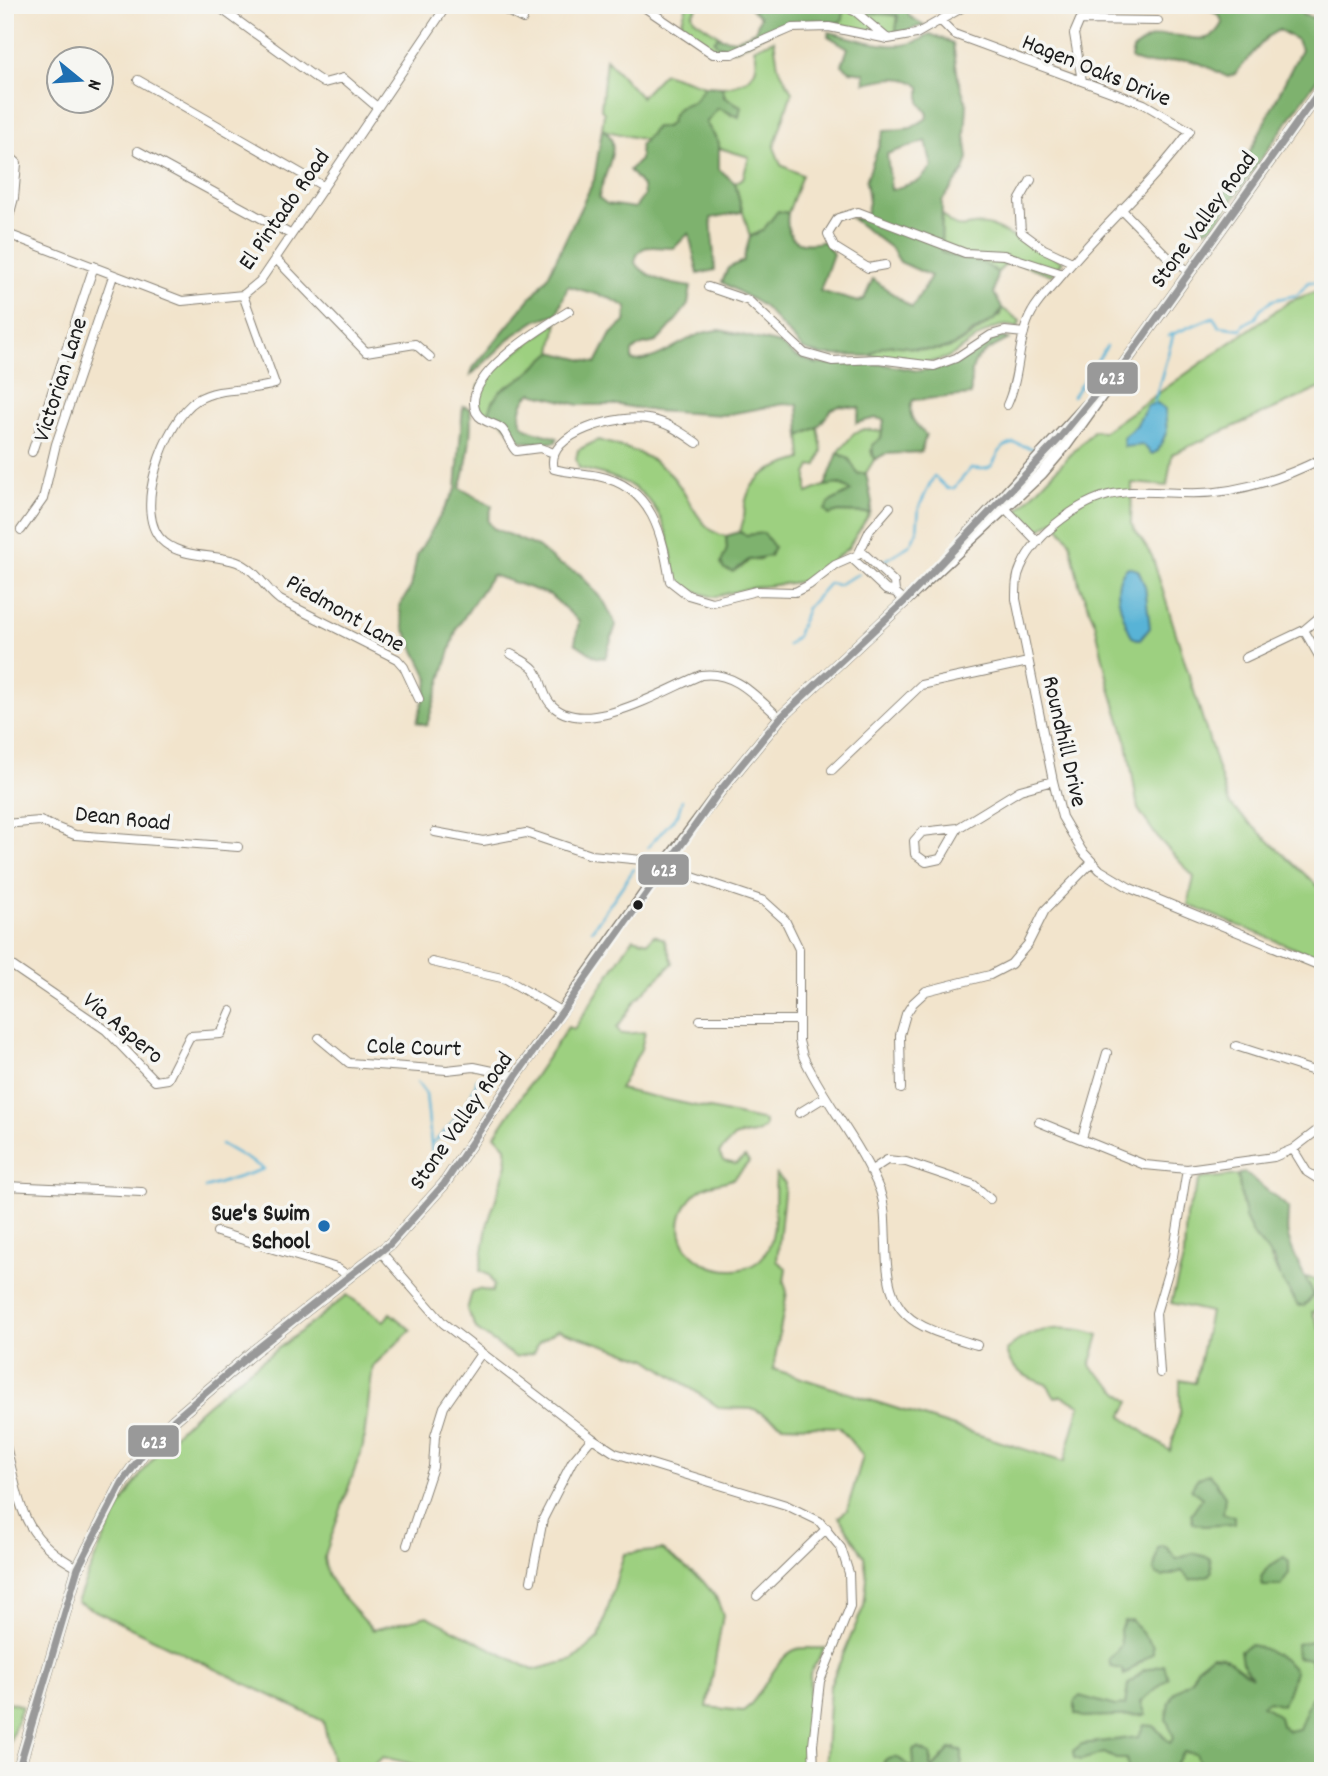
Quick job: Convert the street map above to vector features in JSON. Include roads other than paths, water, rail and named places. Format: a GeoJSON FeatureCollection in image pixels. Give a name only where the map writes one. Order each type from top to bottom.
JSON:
{"type":"FeatureCollection","features":[{"type":"Feature","properties":{"kind":"street"},"geometry":{"type":"LineString","coordinates":[[216,5],[316,78],[324,82],[343,78],[377,107]]}},
{"type":"Feature","properties":{"kind":"street","name":"El Pintado Road"},"geometry":{"type":"LineString","coordinates":[[5,232],[182,301],[243,295],[260,281],[447,5]]}},
{"type":"Feature","properties":{"kind":"street"},"geometry":{"type":"LineString","coordinates":[[495,5],[523,19]]}},
{"type":"Feature","properties":{"kind":"street"},"geometry":{"type":"LineString","coordinates":[[641,5],[713,54],[732,54],[792,28],[829,27],[888,39],[916,34],[942,22],[967,5]]}},
{"type":"Feature","properties":{"kind":"street"},"geometry":{"type":"LineString","coordinates":[[841,5],[866,19],[888,39]]}},
{"type":"Feature","properties":{"kind":"street"},"geometry":{"type":"LineString","coordinates":[[1082,81],[1074,34],[1080,20],[1158,21]]}},
{"type":"Feature","properties":{"kind":"street","name":"Hagen Oaks Drive"},"geometry":{"type":"LineString","coordinates":[[942,22],[954,34],[1144,104],[1190,131],[1168,162],[1072,262],[1032,312],[1024,333],[1019,373],[1007,405]]}},
{"type":"Feature","properties":{"kind":"street"},"geometry":{"type":"LineString","coordinates":[[138,80],[323,186]]}},
{"type":"Feature","properties":{"kind":"street","name":"Stone Valley Road"},"geometry":{"type":"LineString","coordinates":[[18,1771],[78,1568],[122,1483],[146,1449],[174,1420],[253,1352],[380,1252],[444,1184],[516,1076],[719,792],[780,718],[1066,444],[1323,86]]}},
{"type":"Feature","properties":{"kind":"street"},"geometry":{"type":"LineString","coordinates":[[138,151],[290,234]]}},
{"type":"Feature","properties":{"kind":"street"},"geometry":{"type":"LineString","coordinates":[[5,152],[17,163],[14,198],[5,232]]}},
{"type":"Feature","properties":{"kind":"street"},"geometry":{"type":"LineString","coordinates":[[1031,180],[1019,201],[1021,232],[1044,249],[1072,262]]}},
{"type":"Feature","properties":{"kind":"street"},"geometry":{"type":"LineString","coordinates":[[1121,209],[1167,256],[1190,272]]}},
{"type":"Feature","properties":{"kind":"street"},"geometry":{"type":"LineString","coordinates":[[885,265],[868,268],[834,247],[828,234],[838,218],[858,212],[965,253],[1004,255],[1063,274]]}},
{"type":"Feature","properties":{"kind":"street"},"geometry":{"type":"LineString","coordinates":[[275,258],[366,352],[415,344],[430,357]]}},
{"type":"Feature","properties":{"kind":"street"},"geometry":{"type":"LineString","coordinates":[[33,452],[94,266]]}},
{"type":"Feature","properties":{"kind":"street","name":"Victorian Lane"},"geometry":{"type":"LineString","coordinates":[[21,530],[43,499],[56,444],[113,276]]}},
{"type":"Feature","properties":{"kind":"street"},"geometry":{"type":"LineString","coordinates":[[708,287],[749,301],[804,353],[832,361],[878,359],[934,366],[956,358],[991,335],[1005,331],[1024,333]]}},
{"type":"Feature","properties":{"kind":"street","name":"Piedmont Lane"},"geometry":{"type":"LineString","coordinates":[[243,295],[275,384],[221,391],[199,398],[184,410],[173,426],[150,494],[149,515],[155,532],[164,542],[177,549],[238,563],[267,584],[271,593],[280,600],[389,653],[404,667],[419,699]]}},
{"type":"Feature","properties":{"kind":"street"},"geometry":{"type":"LineString","coordinates":[[554,453],[540,448],[516,452],[501,428],[480,418],[475,409],[474,398],[483,375],[569,311]]}},
{"type":"Feature","properties":{"kind":"street"},"geometry":{"type":"LineString","coordinates":[[554,453],[590,426],[625,419],[647,418],[673,426],[696,443]]}},
{"type":"Feature","properties":{"kind":"street"},"geometry":{"type":"LineString","coordinates":[[554,453],[554,469],[609,480],[624,486],[639,498],[663,535],[670,581],[688,595],[720,602],[757,590],[794,592],[809,585],[835,565],[857,555],[870,530],[890,507]]}},
{"type":"Feature","properties":{"kind":"street","name":"Roundhill Drive"},"geometry":{"type":"LineString","coordinates":[[1323,458],[1278,478],[1238,489],[1187,494],[1117,493],[1078,509],[1038,542],[1025,559],[1017,580],[1017,616],[1053,781],[1069,832],[1092,862],[1130,888],[1323,967]]}},
{"type":"Feature","properties":{"kind":"street"},"geometry":{"type":"LineString","coordinates":[[1003,506],[1038,542]]}},
{"type":"Feature","properties":{"kind":"street"},"geometry":{"type":"LineString","coordinates":[[857,555],[894,582],[895,592],[905,601]]}},
{"type":"Feature","properties":{"kind":"street"},"geometry":{"type":"LineString","coordinates":[[1245,658],[1304,630],[1323,614]]}},
{"type":"Feature","properties":{"kind":"street"},"geometry":{"type":"LineString","coordinates":[[1304,630],[1323,663]]}},
{"type":"Feature","properties":{"kind":"street"},"geometry":{"type":"LineString","coordinates":[[512,654],[534,669],[549,702],[560,712],[579,718],[599,718],[701,675],[716,674],[741,684],[780,718]]}},
{"type":"Feature","properties":{"kind":"street"},"geometry":{"type":"LineString","coordinates":[[832,770],[921,685],[1028,662]]}},
{"type":"Feature","properties":{"kind":"street"},"geometry":{"type":"LineString","coordinates":[[958,828],[940,859],[926,862],[915,854],[914,841],[922,832],[958,828],[1020,790],[1053,781]]}},
{"type":"Feature","properties":{"kind":"street","name":"Dean Road"},"geometry":{"type":"LineString","coordinates":[[5,824],[40,821],[75,835],[238,847]]}},
{"type":"Feature","properties":{"kind":"street"},"geometry":{"type":"LineString","coordinates":[[435,832],[483,841],[526,833],[591,855],[628,857],[757,898],[785,920],[799,948],[799,1020],[803,1056],[870,1171],[884,1207],[887,1280],[900,1310],[930,1331],[978,1345]]}},
{"type":"Feature","properties":{"kind":"street"},"geometry":{"type":"LineString","coordinates":[[901,1089],[900,1035],[906,1014],[913,1003],[926,991],[990,975],[1011,964],[1028,944],[1045,909],[1092,862]]}},
{"type":"Feature","properties":{"kind":"street","name":"Via Aspero"},"geometry":{"type":"LineString","coordinates":[[5,961],[106,1030],[155,1081],[168,1079],[190,1036],[221,1034],[231,1011]]}},
{"type":"Feature","properties":{"kind":"street"},"geometry":{"type":"LineString","coordinates":[[432,962],[506,979],[562,1012]]}},
{"type":"Feature","properties":{"kind":"street"},"geometry":{"type":"LineString","coordinates":[[701,1020],[799,1020]]}},
{"type":"Feature","properties":{"kind":"street","name":"Cole Court"},"geometry":{"type":"LineString","coordinates":[[319,1038],[349,1063],[447,1070],[474,1067],[516,1076]]}},
{"type":"Feature","properties":{"kind":"street"},"geometry":{"type":"LineString","coordinates":[[1236,1046],[1323,1074]]}},
{"type":"Feature","properties":{"kind":"street"},"geometry":{"type":"LineString","coordinates":[[1082,1138],[1107,1054]]}},
{"type":"Feature","properties":{"kind":"street"},"geometry":{"type":"LineString","coordinates":[[800,1113],[825,1097]]}},
{"type":"Feature","properties":{"kind":"street"},"geometry":{"type":"LineString","coordinates":[[1040,1122],[1145,1165],[1187,1169],[1262,1161],[1293,1149],[1323,1126]]}},
{"type":"Feature","properties":{"kind":"street"},"geometry":{"type":"LineString","coordinates":[[1293,1149],[1307,1172],[1323,1182]]}},
{"type":"Feature","properties":{"kind":"street"},"geometry":{"type":"LineString","coordinates":[[870,1171],[887,1160],[906,1162],[974,1185],[990,1199]]}},
{"type":"Feature","properties":{"kind":"street"},"geometry":{"type":"LineString","coordinates":[[1160,1373],[1156,1313],[1174,1256],[1187,1169]]}},
{"type":"Feature","properties":{"kind":"street"},"geometry":{"type":"LineString","coordinates":[[5,1186],[142,1192]]}},
{"type":"Feature","properties":{"kind":"street"},"geometry":{"type":"LineString","coordinates":[[217,1232],[337,1268],[350,1277]]}},
{"type":"Feature","properties":{"kind":"street"},"geometry":{"type":"LineString","coordinates":[[380,1252],[443,1323],[480,1355],[592,1438],[615,1452],[786,1505],[827,1528],[841,1548],[849,1573],[850,1607],[820,1681],[813,1745],[814,1771]]}},
{"type":"Feature","properties":{"kind":"street"},"geometry":{"type":"LineString","coordinates":[[407,1545],[433,1467],[435,1436],[444,1407],[480,1355]]}},
{"type":"Feature","properties":{"kind":"street"},"geometry":{"type":"LineString","coordinates":[[531,1581],[543,1519],[572,1462],[592,1438]]}},
{"type":"Feature","properties":{"kind":"street"},"geometry":{"type":"LineString","coordinates":[[5,1442],[25,1521],[37,1539],[52,1553],[78,1568]]}},
{"type":"Feature","properties":{"kind":"street"},"geometry":{"type":"LineString","coordinates":[[757,1596],[827,1528]]}},
{"type":"Feature","properties":{"kind":"water"},"geometry":{"type":"Polygon","coordinates":[[[1157,403],[1165,409],[1167,431],[1158,451],[1152,454],[1143,445],[1124,447],[1123,437],[1136,426],[1148,405],[1157,403]]]}},
{"type":"Feature","properties":{"kind":"water"},"geometry":{"type":"Polygon","coordinates":[[[1128,567],[1138,570],[1145,586],[1150,628],[1140,640],[1132,637],[1119,601],[1119,582],[1128,567]]]}},
{"type":"Feature","properties":{"kind":"waterway"},"geometry":{"type":"LineString","coordinates":[[1168,336],[1213,317],[1219,326],[1241,329],[1273,300],[1297,295],[1309,282],[1323,282]]}},
{"type":"Feature","properties":{"kind":"waterway"},"geometry":{"type":"LineString","coordinates":[[1154,403],[1173,336]]}},
{"type":"Feature","properties":{"kind":"waterway"},"geometry":{"type":"LineString","coordinates":[[1073,396],[1107,346]]}},
{"type":"Feature","properties":{"kind":"waterway"},"geometry":{"type":"LineString","coordinates":[[885,560],[910,545],[917,531],[919,507],[934,476],[948,489],[954,488],[971,468],[989,468],[1003,447],[1014,443],[1034,449]]}},
{"type":"Feature","properties":{"kind":"waterway"},"geometry":{"type":"LineString","coordinates":[[788,645],[797,636],[807,608],[829,583],[837,585],[859,574]]}},
{"type":"Feature","properties":{"kind":"waterway"},"geometry":{"type":"LineString","coordinates":[[648,847],[678,814],[682,800]]}},
{"type":"Feature","properties":{"kind":"waterway"},"geometry":{"type":"LineString","coordinates":[[592,930],[634,869]]}},
{"type":"Feature","properties":{"kind":"waterway"},"geometry":{"type":"LineString","coordinates":[[440,1162],[432,1152],[431,1144],[444,1133],[458,1114],[471,1094],[477,1078]]}},
{"type":"Feature","properties":{"kind":"waterway"},"geometry":{"type":"LineString","coordinates":[[417,1082],[426,1094],[431,1144]]}},
{"type":"Feature","properties":{"kind":"waterway"},"geometry":{"type":"LineString","coordinates":[[221,1144],[264,1169]]}},
{"type":"Feature","properties":{"kind":"waterway"},"geometry":{"type":"LineString","coordinates":[[205,1188],[264,1169]]}},
{"type":"Feature","properties":{"kind":"place","name":"Sue's Swim School"},"geometry":{"type":"Point","coordinates":[324,1226]}}]}
